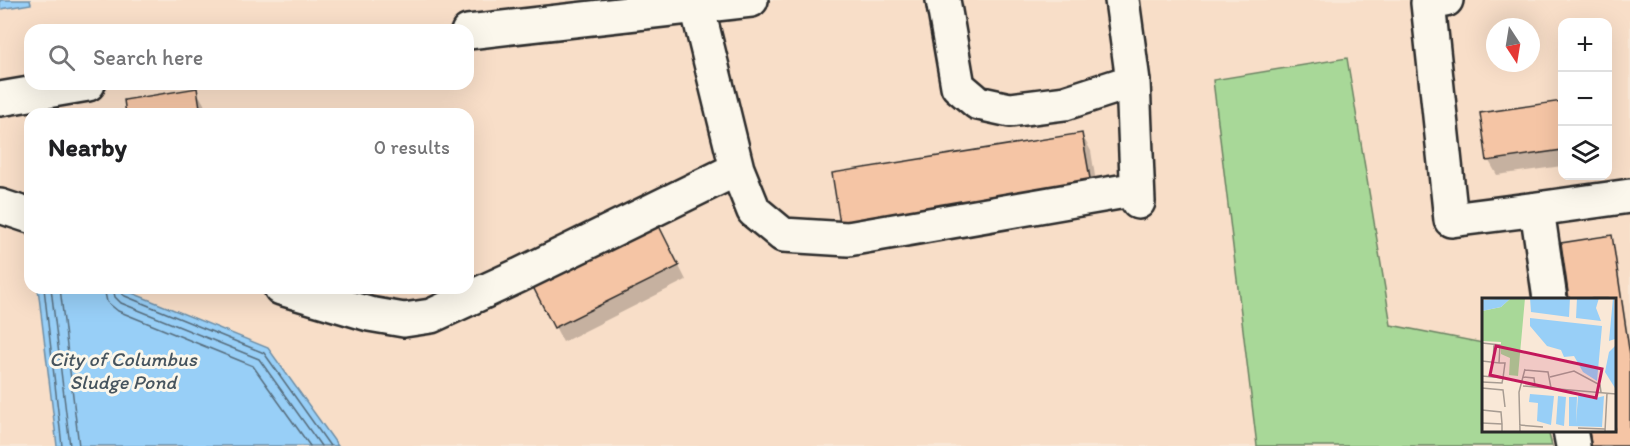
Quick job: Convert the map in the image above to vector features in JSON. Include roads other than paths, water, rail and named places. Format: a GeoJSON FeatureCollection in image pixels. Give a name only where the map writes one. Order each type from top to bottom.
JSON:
{"type":"FeatureCollection","features":[{"type":"Feature","properties":{"kind":"street"},"geometry":{"type":"LineString","coordinates":[[474,31],[751,0]]}},
{"type":"Feature","properties":{"kind":"street"},"geometry":{"type":"LineString","coordinates":[[943,0],[958,86],[978,103],[1010,110],[1065,103],[1133,81]]}},
{"type":"Feature","properties":{"kind":"street"},"geometry":{"type":"LineString","coordinates":[[697,6],[737,169],[754,211],[783,235],[848,239],[1138,195],[1133,81],[1122,0]]}},
{"type":"Feature","properties":{"kind":"street"},"geometry":{"type":"LineString","coordinates":[[1434,1],[1451,220],[1538,209],[1628,206]]}},
{"type":"Feature","properties":{"kind":"street"},"geometry":{"type":"LineString","coordinates":[[0,99],[53,90]]}},
{"type":"Feature","properties":{"kind":"street"},"geometry":{"type":"LineString","coordinates":[[301,294],[369,314],[404,320],[431,316],[737,169]]}},
{"type":"Feature","properties":{"kind":"street"},"geometry":{"type":"LineString","coordinates":[[0,206],[24,214]]}},
{"type":"Feature","properties":{"kind":"street"},"geometry":{"type":"LineString","coordinates":[[1538,209],[1551,298]]}},
{"type":"Feature","properties":{"kind":"street"},"geometry":{"type":"LineString","coordinates":[[1570,431],[1573,446]]}},
{"type":"Feature","properties":{"kind":"water"},"geometry":{"type":"Polygon","coordinates":[[[0,0],[30,0],[31,4],[0,9],[0,0]]]}},
{"type":"Feature","properties":{"kind":"water","name":"City of Columbus Sludge Pond"},"geometry":{"type":"Polygon","coordinates":[[[39,294],[135,294],[268,348],[338,446],[57,446],[39,294]]]}}]}
